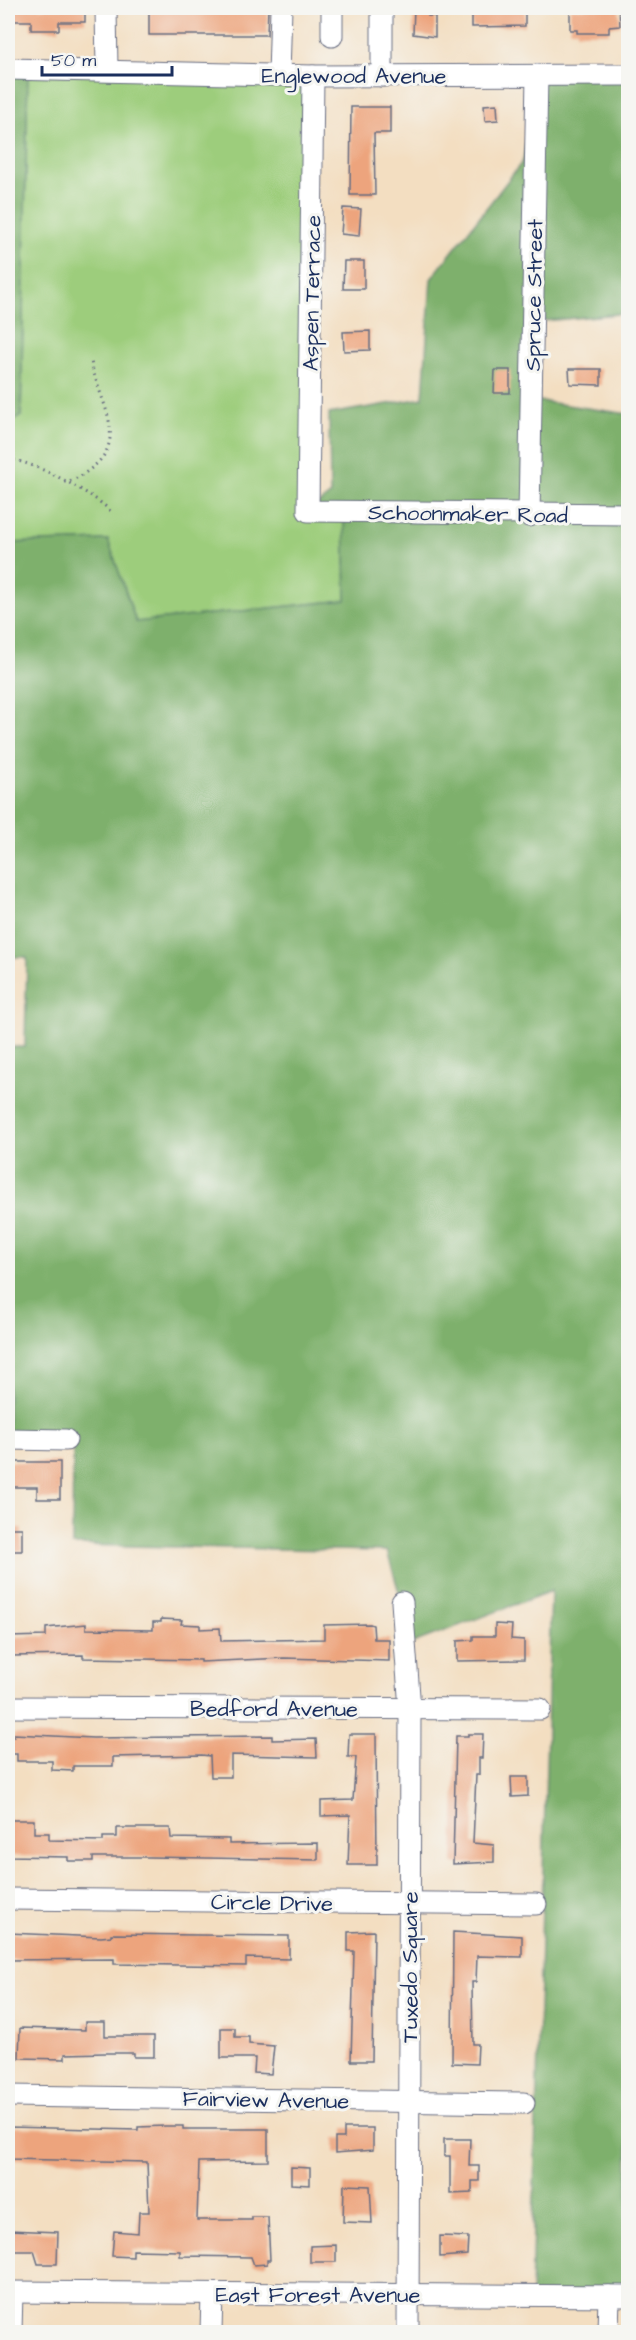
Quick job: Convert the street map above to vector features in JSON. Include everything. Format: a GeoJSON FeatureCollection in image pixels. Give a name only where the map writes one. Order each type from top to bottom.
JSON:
{"type":"FeatureCollection","features":[{"type":"Feature","properties":{"kind":"street"},"geometry":{"type":"LineString","coordinates":[[106,8],[107,69]]}},
{"type":"Feature","properties":{"kind":"street"},"geometry":{"type":"LineString","coordinates":[[279,75],[281,8]]}},
{"type":"Feature","properties":{"kind":"street"},"geometry":{"type":"LineString","coordinates":[[332,8],[332,36]]}},
{"type":"Feature","properties":{"kind":"street"},"geometry":{"type":"LineString","coordinates":[[382,8],[382,76]]}},
{"type":"Feature","properties":{"kind":"street","name":"Englewood Avenue"},"geometry":{"type":"LineString","coordinates":[[8,69],[107,69],[313,76],[628,75]]}},
{"type":"Feature","properties":{"kind":"street","name":"Spruce Street"},"geometry":{"type":"LineString","coordinates":[[529,515],[537,75]]}},
{"type":"Feature","properties":{"kind":"street","name":"Aspen Terrace"},"geometry":{"type":"LineString","coordinates":[[308,511],[313,76]]}},
{"type":"Feature","properties":{"kind":"street","name":"Schoonmaker Road"},"geometry":{"type":"LineString","coordinates":[[308,511],[529,515],[628,514]]}},
{"type":"Feature","properties":{"kind":"street"},"geometry":{"type":"LineString","coordinates":[[8,1439],[66,1440]]}},
{"type":"Feature","properties":{"kind":"street","name":"Tuxedo Square"},"geometry":{"type":"LineString","coordinates":[[402,1602],[410,1709],[408,2332]]}},
{"type":"Feature","properties":{"kind":"street","name":"Bedford Avenue"},"geometry":{"type":"LineString","coordinates":[[8,1707],[540,1709]]}},
{"type":"Feature","properties":{"kind":"street","name":"Circle Drive"},"geometry":{"type":"LineString","coordinates":[[8,1899],[536,1904]]}},
{"type":"Feature","properties":{"kind":"street","name":"Fairview Avenue"},"geometry":{"type":"LineString","coordinates":[[8,2096],[524,2103]]}},
{"type":"Feature","properties":{"kind":"street"},"geometry":{"type":"LineString","coordinates":[[10,2292],[11,2332]]}},
{"type":"Feature","properties":{"kind":"street","name":"East Forest Avenue"},"geometry":{"type":"LineString","coordinates":[[10,2292],[619,2296]]}},
{"type":"Feature","properties":{"kind":"street"},"geometry":{"type":"LineString","coordinates":[[211,2332],[212,2294]]}},
{"type":"Feature","properties":{"kind":"street"},"geometry":{"type":"LineString","coordinates":[[608,2332],[619,2296]]}},
{"type":"Feature","properties":{"kind":"path"},"geometry":{"type":"LineString","coordinates":[[64,482],[82,476],[101,461],[110,445],[110,415],[94,378],[91,361]]}},
{"type":"Feature","properties":{"kind":"path"},"geometry":{"type":"LineString","coordinates":[[8,460],[23,462],[92,495],[112,513]]}},
{"type":"Feature","properties":{"kind":"green space"},"geometry":{"type":"Polygon","coordinates":[[[8,69],[28,69],[21,416],[8,424],[8,69]]]}},
{"type":"Feature","properties":{"kind":"green space"},"geometry":{"type":"Polygon","coordinates":[[[28,69],[313,76],[308,511],[344,512],[346,600],[136,622],[108,540],[8,543],[8,424],[21,416],[28,69]]]}},
{"type":"Feature","properties":{"kind":"green space"},"geometry":{"type":"Polygon","coordinates":[[[537,75],[625,75],[628,139],[628,313],[533,322],[532,400],[628,414],[628,2296],[531,2295],[551,1591],[405,1646],[402,1602],[387,1551],[72,1545],[73,1439],[8,1439],[8,1047],[25,1047],[27,957],[8,957],[8,543],[108,540],[136,622],[346,600],[344,512],[308,511],[330,495],[329,414],[423,398],[431,279],[523,161],[537,75]]]}},
{"type":"Feature","properties":{"kind":"building"},"geometry":{"type":"Polygon","coordinates":[[[8,8],[85,8],[85,22],[59,22],[59,30],[31,30],[31,21],[8,21],[8,8]]]}},
{"type":"Feature","properties":{"kind":"building"},"geometry":{"type":"Polygon","coordinates":[[[149,8],[268,8],[267,35],[149,35],[149,8]]]}},
{"type":"Feature","properties":{"kind":"building"},"geometry":{"type":"Polygon","coordinates":[[[414,8],[428,8],[428,16],[435,16],[435,37],[413,34],[414,8]]]}},
{"type":"Feature","properties":{"kind":"building"},"geometry":{"type":"Polygon","coordinates":[[[472,8],[525,8],[525,26],[472,27],[472,8]]]}},
{"type":"Feature","properties":{"kind":"building"},"geometry":{"type":"Polygon","coordinates":[[[570,8],[619,8],[620,26],[609,27],[609,33],[577,33],[577,30],[570,30],[570,8]]]}},
{"type":"Feature","properties":{"kind":"building"},"geometry":{"type":"Polygon","coordinates":[[[497,104],[498,120],[485,121],[484,105],[497,104]]]}},
{"type":"Feature","properties":{"kind":"building"},"geometry":{"type":"Polygon","coordinates":[[[351,107],[390,107],[390,133],[374,133],[375,195],[350,195],[351,107]]]}},
{"type":"Feature","properties":{"kind":"building"},"geometry":{"type":"Polygon","coordinates":[[[343,208],[361,209],[359,236],[341,234],[343,208]]]}},
{"type":"Feature","properties":{"kind":"building"},"geometry":{"type":"Polygon","coordinates":[[[344,261],[364,261],[364,289],[343,289],[344,261]]]}},
{"type":"Feature","properties":{"kind":"building"},"geometry":{"type":"Polygon","coordinates":[[[370,331],[370,350],[344,351],[343,332],[370,331]]]}},
{"type":"Feature","properties":{"kind":"building"},"geometry":{"type":"Polygon","coordinates":[[[569,369],[601,369],[601,385],[570,384],[569,369]]]}},
{"type":"Feature","properties":{"kind":"building"},"geometry":{"type":"Polygon","coordinates":[[[495,370],[510,370],[510,393],[494,393],[495,370]]]}},
{"type":"Feature","properties":{"kind":"building"},"geometry":{"type":"Polygon","coordinates":[[[8,1462],[60,1462],[60,1499],[37,1499],[37,1487],[8,1487],[8,1462]]]}},
{"type":"Feature","properties":{"kind":"building"},"geometry":{"type":"Polygon","coordinates":[[[8,1528],[22,1528],[22,1551],[8,1551],[8,1528]]]}},
{"type":"Feature","properties":{"kind":"building"},"geometry":{"type":"Polygon","coordinates":[[[161,1619],[182,1620],[181,1624],[200,1625],[200,1629],[220,1628],[221,1641],[324,1639],[324,1625],[370,1624],[373,1625],[374,1639],[389,1639],[389,1661],[284,1658],[201,1662],[201,1660],[83,1658],[83,1655],[8,1656],[8,1637],[46,1636],[46,1628],[86,1624],[86,1629],[153,1630],[153,1622],[161,1622],[161,1619]]]}},
{"type":"Feature","properties":{"kind":"building"},"geometry":{"type":"Polygon","coordinates":[[[495,1624],[512,1625],[511,1639],[524,1640],[524,1660],[457,1661],[457,1641],[473,1640],[473,1636],[495,1636],[495,1624]]]}},
{"type":"Feature","properties":{"kind":"building"},"geometry":{"type":"Polygon","coordinates":[[[14,1734],[93,1738],[272,1736],[272,1740],[316,1739],[317,1757],[231,1755],[231,1777],[211,1777],[210,1756],[202,1755],[113,1757],[113,1766],[73,1766],[73,1771],[52,1770],[52,1761],[17,1761],[17,1754],[8,1754],[8,1737],[14,1737],[14,1734]]]}},
{"type":"Feature","properties":{"kind":"building"},"geometry":{"type":"Polygon","coordinates":[[[349,1734],[376,1734],[377,1865],[348,1865],[350,1815],[321,1816],[321,1801],[353,1800],[356,1757],[348,1757],[349,1734]]]}},
{"type":"Feature","properties":{"kind":"building"},"geometry":{"type":"Polygon","coordinates":[[[468,1734],[483,1734],[482,1758],[479,1758],[479,1775],[476,1775],[473,1843],[494,1845],[494,1862],[453,1864],[456,1736],[468,1736],[468,1734]]]}},
{"type":"Feature","properties":{"kind":"building"},"geometry":{"type":"Polygon","coordinates":[[[511,1777],[528,1777],[528,1796],[512,1797],[511,1777]]]}},
{"type":"Feature","properties":{"kind":"building"},"geometry":{"type":"Polygon","coordinates":[[[8,1820],[34,1820],[34,1833],[49,1833],[49,1840],[103,1841],[103,1837],[117,1837],[117,1828],[170,1828],[171,1838],[229,1839],[229,1844],[318,1843],[318,1860],[93,1857],[93,1861],[68,1861],[68,1857],[8,1856],[8,1820]]]}},
{"type":"Feature","properties":{"kind":"building"},"geometry":{"type":"Polygon","coordinates":[[[374,1931],[372,2061],[351,2061],[354,1951],[348,1951],[348,1932],[374,1931]]]}},
{"type":"Feature","properties":{"kind":"building"},"geometry":{"type":"Polygon","coordinates":[[[453,1932],[522,1936],[522,1957],[477,1956],[476,1982],[472,1982],[473,2044],[478,2044],[477,2064],[452,2063],[453,1932]]]}},
{"type":"Feature","properties":{"kind":"building"},"geometry":{"type":"Polygon","coordinates":[[[8,1933],[101,1937],[111,1936],[111,1934],[289,1936],[289,1959],[246,1958],[246,1966],[114,1964],[114,1959],[8,1960],[8,1933]]]}},
{"type":"Feature","properties":{"kind":"building"},"geometry":{"type":"Polygon","coordinates":[[[85,2022],[105,2022],[105,2036],[154,2036],[154,2057],[134,2057],[134,2053],[105,2053],[65,2054],[65,2059],[19,2058],[20,2028],[85,2030],[85,2022]]]}},
{"type":"Feature","properties":{"kind":"building"},"geometry":{"type":"Polygon","coordinates":[[[221,2028],[235,2028],[235,2037],[249,2037],[249,2044],[274,2046],[271,2074],[254,2073],[255,2058],[221,2058],[221,2028]]]}},
{"type":"Feature","properties":{"kind":"building"},"geometry":{"type":"Polygon","coordinates":[[[183,2126],[183,2129],[268,2129],[268,2161],[199,2162],[197,2220],[252,2220],[252,2217],[268,2217],[270,2260],[267,2260],[267,2264],[254,2265],[251,2257],[180,2256],[180,2251],[133,2250],[133,2257],[112,2256],[114,2231],[138,2233],[139,2212],[149,2212],[147,2162],[8,2159],[8,2127],[138,2130],[138,2127],[183,2126]]]}},
{"type":"Feature","properties":{"kind":"building"},"geometry":{"type":"Polygon","coordinates":[[[344,2128],[373,2128],[373,2150],[335,2153],[335,2138],[344,2138],[344,2128]]]}},
{"type":"Feature","properties":{"kind":"building"},"geometry":{"type":"Polygon","coordinates":[[[444,2139],[470,2139],[469,2166],[479,2166],[479,2181],[472,2181],[472,2193],[450,2194],[450,2156],[444,2156],[444,2139]]]}},
{"type":"Feature","properties":{"kind":"building"},"geometry":{"type":"Polygon","coordinates":[[[291,2167],[310,2168],[310,2185],[291,2184],[291,2167]]]}},
{"type":"Feature","properties":{"kind":"building"},"geometry":{"type":"Polygon","coordinates":[[[344,2185],[370,2186],[372,2223],[343,2222],[344,2185]]]}},
{"type":"Feature","properties":{"kind":"building"},"geometry":{"type":"Polygon","coordinates":[[[8,2230],[58,2232],[57,2264],[38,2264],[34,2251],[8,2251],[8,2230]]]}},
{"type":"Feature","properties":{"kind":"building"},"geometry":{"type":"Polygon","coordinates":[[[440,2236],[468,2237],[467,2255],[440,2257],[440,2236]]]}},
{"type":"Feature","properties":{"kind":"building"},"geometry":{"type":"Polygon","coordinates":[[[336,2245],[336,2262],[310,2262],[310,2246],[336,2245]]]}}]}
